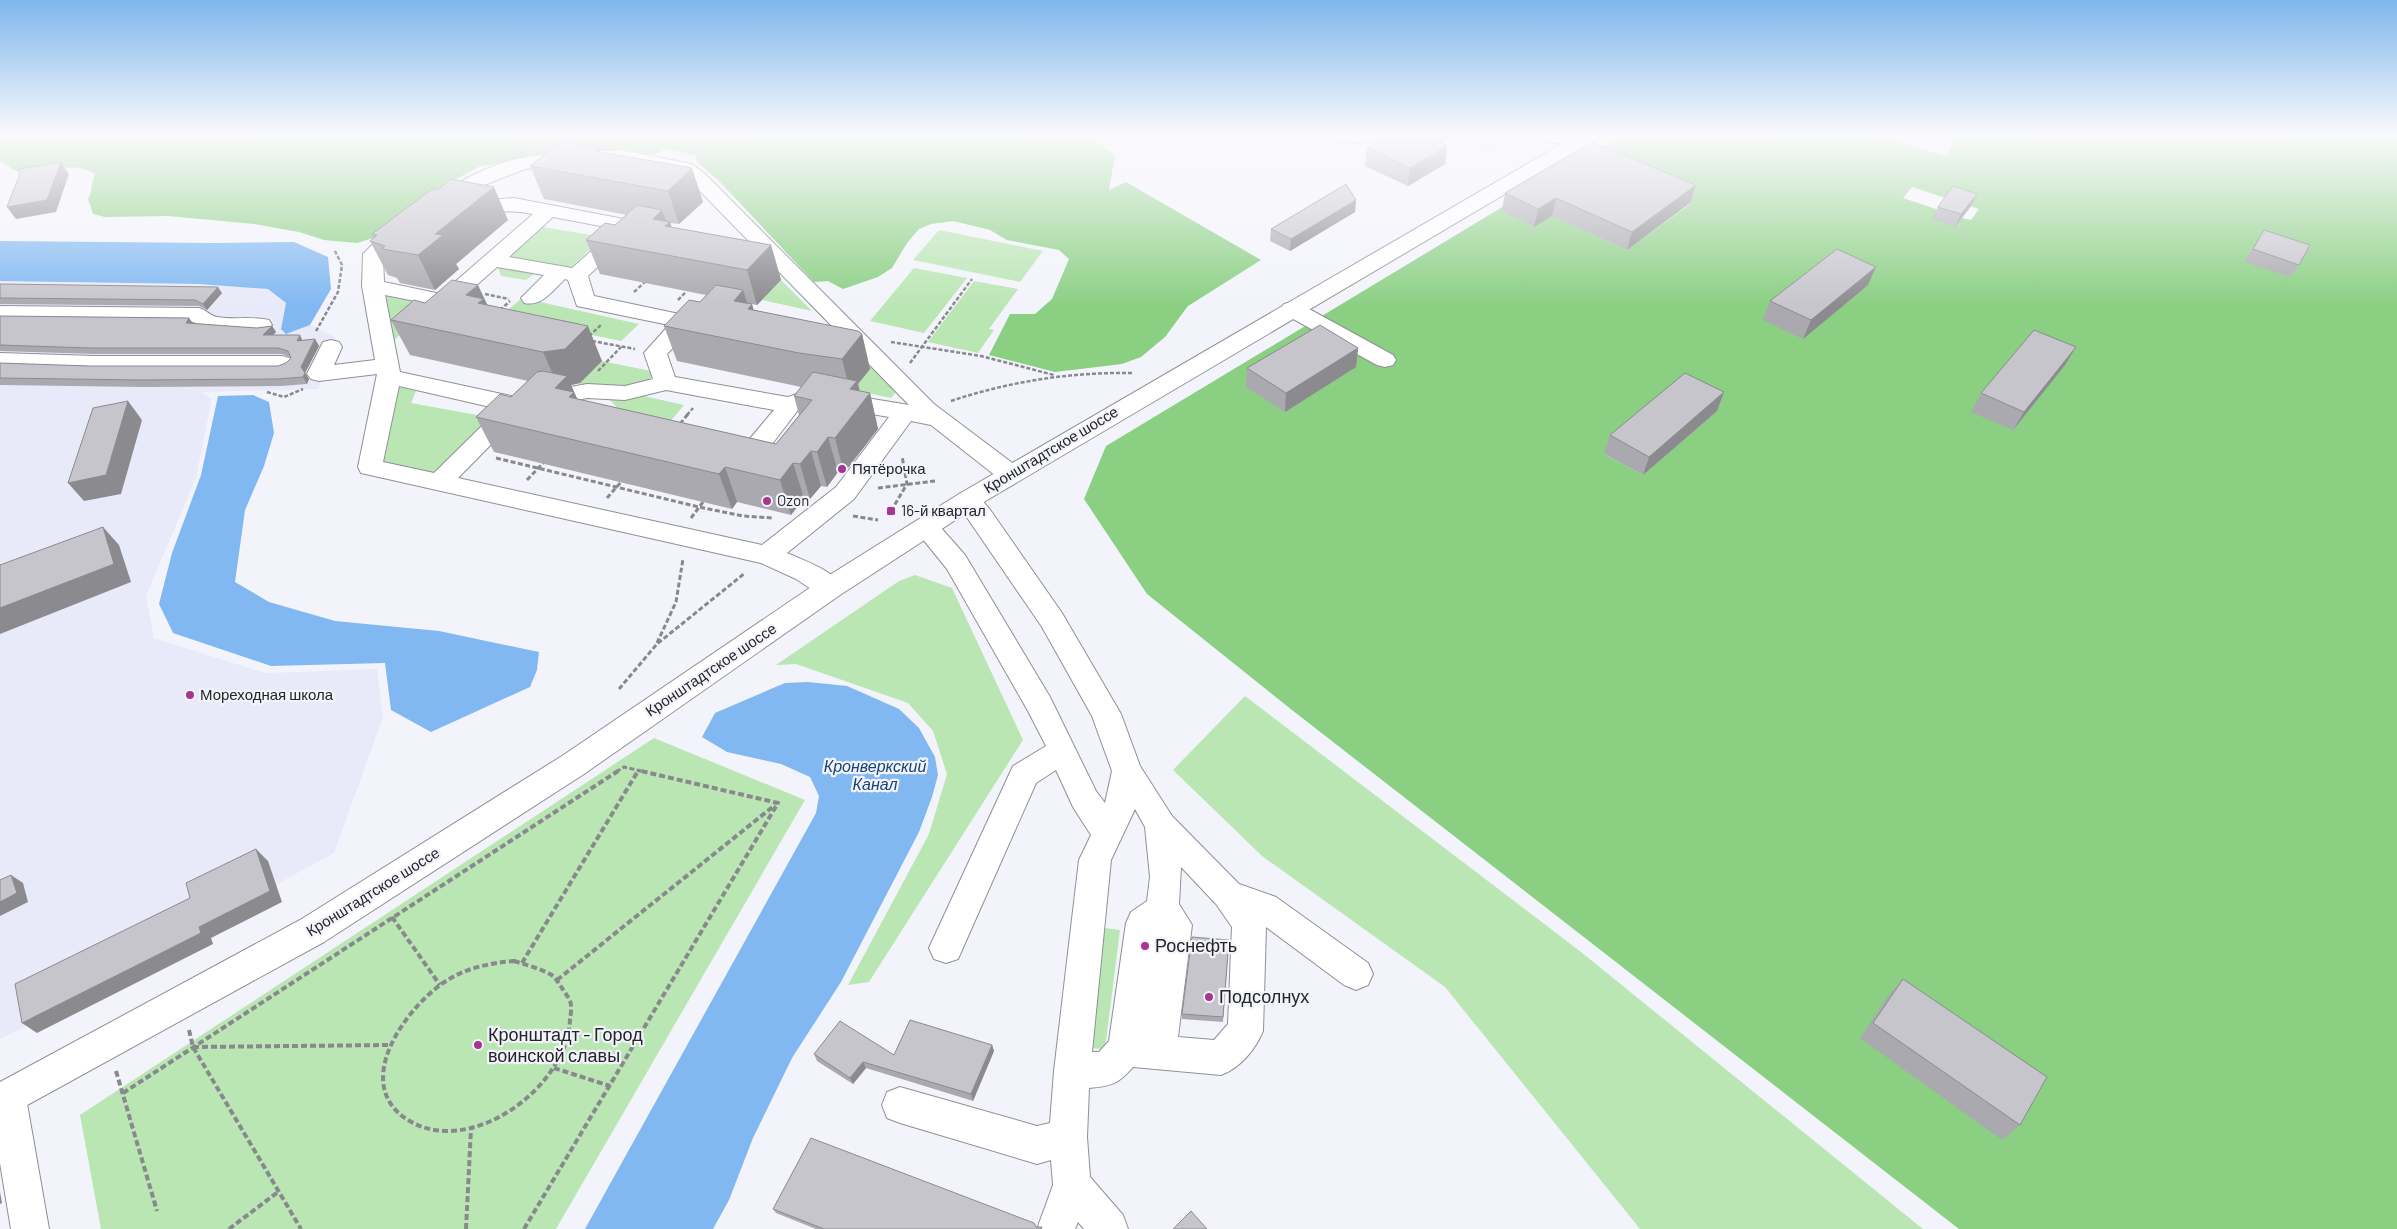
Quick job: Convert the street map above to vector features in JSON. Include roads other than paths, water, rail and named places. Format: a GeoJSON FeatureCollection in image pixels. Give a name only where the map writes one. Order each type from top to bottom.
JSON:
{"type":"FeatureCollection","features":[{"type":"Feature","properties":{"kind":"main road"},"geometry":{"type":"LineString","coordinates":[[454,192],[407,221],[373,254],[373,286],[388,366],[370,467],[767,555],[805,572],[830,588]]}},
{"type":"Feature","properties":{"kind":"main road"},"geometry":{"type":"LineString","coordinates":[[514,204],[529,192]]}},
{"type":"Feature","properties":{"kind":"main road"},"geometry":{"type":"LineString","coordinates":[[713,192],[843,327],[899,380],[923,413],[1010,474]]}},
{"type":"Feature","properties":{"kind":"main road","name":"Кронштадтское шоссе"},"geometry":{"type":"LineString","coordinates":[[1420,234],[1475,192]]}},
{"type":"Feature","properties":{"kind":"main road","name":"Кронштадтское шоссе"},"geometry":{"type":"LineString","coordinates":[[4,1100],[109,1044],[320,926],[573,764],[830,588],[968,500],[1492,192]]}},
{"type":"Feature","properties":{"kind":"main road"},"geometry":{"type":"LineString","coordinates":[[443,199],[479,207],[514,204],[659,230]]}},
{"type":"Feature","properties":{"kind":"main road"},"geometry":{"type":"LineString","coordinates":[[426,319],[548,211]]}},
{"type":"Feature","properties":{"kind":"main road"},"geometry":{"type":"LineString","coordinates":[[532,298],[568,274],[630,226]]}},
{"type":"Feature","properties":{"kind":"main road"},"geometry":{"type":"LineString","coordinates":[[736,243],[765,248]]}},
{"type":"Feature","properties":{"kind":"main road"},"geometry":{"type":"LineString","coordinates":[[493,260],[568,274],[585,301],[685,322]]}},
{"type":"Feature","properties":{"kind":"main road"},"geometry":{"type":"LineString","coordinates":[[373,286],[503,312]]}},
{"type":"Feature","properties":{"kind":"main road"},"geometry":{"type":"LineString","coordinates":[[666,383],[655,353],[685,322],[727,309]]}},
{"type":"Feature","properties":{"kind":"main road"},"geometry":{"type":"LineString","coordinates":[[1292,309],[1385,360]]}},
{"type":"Feature","properties":{"kind":"main road"},"geometry":{"type":"LineString","coordinates":[[0,313],[199,315],[209,323],[261,325]]}},
{"type":"Feature","properties":{"kind":"main road"},"geometry":{"type":"LineString","coordinates":[[814,323],[843,327]]}},
{"type":"Feature","properties":{"kind":"main road"},"geometry":{"type":"LineString","coordinates":[[388,366],[406,336]]}},
{"type":"Feature","properties":{"kind":"main road"},"geometry":{"type":"LineString","coordinates":[[331,347],[319,374],[388,366],[516,405],[587,391],[625,393],[666,383],[790,405]]}},
{"type":"Feature","properties":{"kind":"main road"},"geometry":{"type":"LineString","coordinates":[[0,360],[95,363],[282,363]]}},
{"type":"Feature","properties":{"kind":"main road"},"geometry":{"type":"LineString","coordinates":[[710,441],[754,450],[790,405],[812,396],[923,413]]}},
{"type":"Feature","properties":{"kind":"main road"},"geometry":{"type":"LineString","coordinates":[[438,482],[516,405]]}},
{"type":"Feature","properties":{"kind":"main road"},"geometry":{"type":"LineString","coordinates":[[767,555],[845,493],[923,413]]}},
{"type":"Feature","properties":{"kind":"main road"},"geometry":{"type":"LineString","coordinates":[[968,500],[982,517],[1052,620],[1106,714],[1127,771],[1161,825],[1228,894],[1249,924],[1245,1031],[1220,1058],[1126,1049]]}},
{"type":"Feature","properties":{"kind":"main road"},"geometry":{"type":"LineString","coordinates":[[926,527],[956,562],[1040,704],[1084,798],[1108,834]]}},
{"type":"Feature","properties":{"kind":"main road"},"geometry":{"type":"LineString","coordinates":[[946,948],[1024,775],[1063,750]]}},
{"type":"Feature","properties":{"kind":"main road"},"geometry":{"type":"LineString","coordinates":[[1056,1229],[1072,1184],[1068,1137],[1072,1071],[1095,860],[1118,814],[1127,771]]}},
{"type":"Feature","properties":{"kind":"main road"},"geometry":{"type":"LineString","coordinates":[[1072,1071],[1107,1069],[1126,1049],[1143,923],[1162,908],[1166,877],[1161,825]]}},
{"type":"Feature","properties":{"kind":"main road"},"geometry":{"type":"LineString","coordinates":[[1228,894],[1264,907],[1356,974]]}},
{"type":"Feature","properties":{"kind":"main road"},"geometry":{"type":"LineString","coordinates":[[1158,1052],[1175,925],[1162,908]]}},
{"type":"Feature","properties":{"kind":"main road"},"geometry":{"type":"LineString","coordinates":[[4,1100],[30,1229]]}},
{"type":"Feature","properties":{"kind":"main road"},"geometry":{"type":"LineString","coordinates":[[900,1105],[1037,1145],[1068,1137]]}},
{"type":"Feature","properties":{"kind":"main road"},"geometry":{"type":"LineString","coordinates":[[1072,1184],[1109,1229]]}},
{"type":"Feature","properties":{"kind":"water"},"geometry":{"type":"Polygon","coordinates":[[[0,241],[294,242],[328,257],[331,289],[310,325],[286,334],[281,329],[286,303],[268,289],[199,284],[0,281],[0,241]]]}},
{"type":"Feature","properties":{"kind":"water"},"geometry":{"type":"Polygon","coordinates":[[[253,395],[269,402],[274,433],[264,466],[245,510],[235,582],[269,602],[335,621],[439,631],[539,652],[537,670],[530,687],[431,732],[391,710],[385,663],[271,666],[173,633],[159,604],[172,553],[201,475],[218,396],[253,395]]]}},
{"type":"Feature","properties":{"kind":"water","name":"Кронверкский Канал"},"geometry":{"type":"Polygon","coordinates":[[[808,682],[847,686],[899,709],[919,728],[935,757],[938,775],[919,832],[841,982],[792,1058],[753,1138],[729,1200],[713,1229],[585,1229],[816,813],[819,796],[810,777],[781,764],[727,752],[702,737],[715,713],[785,683],[808,682]]]}},
{"type":"Feature","properties":{"kind":"place","name":"Пятёрочка"},"geometry":{"type":"Point","coordinates":[842,469]}},
{"type":"Feature","properties":{"kind":"place","name":"Ozon"},"geometry":{"type":"Point","coordinates":[767,501]}},
{"type":"Feature","properties":{"kind":"place","name":"16-й квартал"},"geometry":{"type":"Point","coordinates":[891,511]}},
{"type":"Feature","properties":{"kind":"place","name":"Мореходная школа"},"geometry":{"type":"Point","coordinates":[190,695]}},
{"type":"Feature","properties":{"kind":"place","name":"Роснефть"},"geometry":{"type":"Point","coordinates":[1145,946]}},
{"type":"Feature","properties":{"kind":"place","name":"Подсолнух"},"geometry":{"type":"Point","coordinates":[1209,997]}},
{"type":"Feature","properties":{"kind":"place","name":"Кронштадт - Город воинской славы"},"geometry":{"type":"Point","coordinates":[478,1045]}}]}
